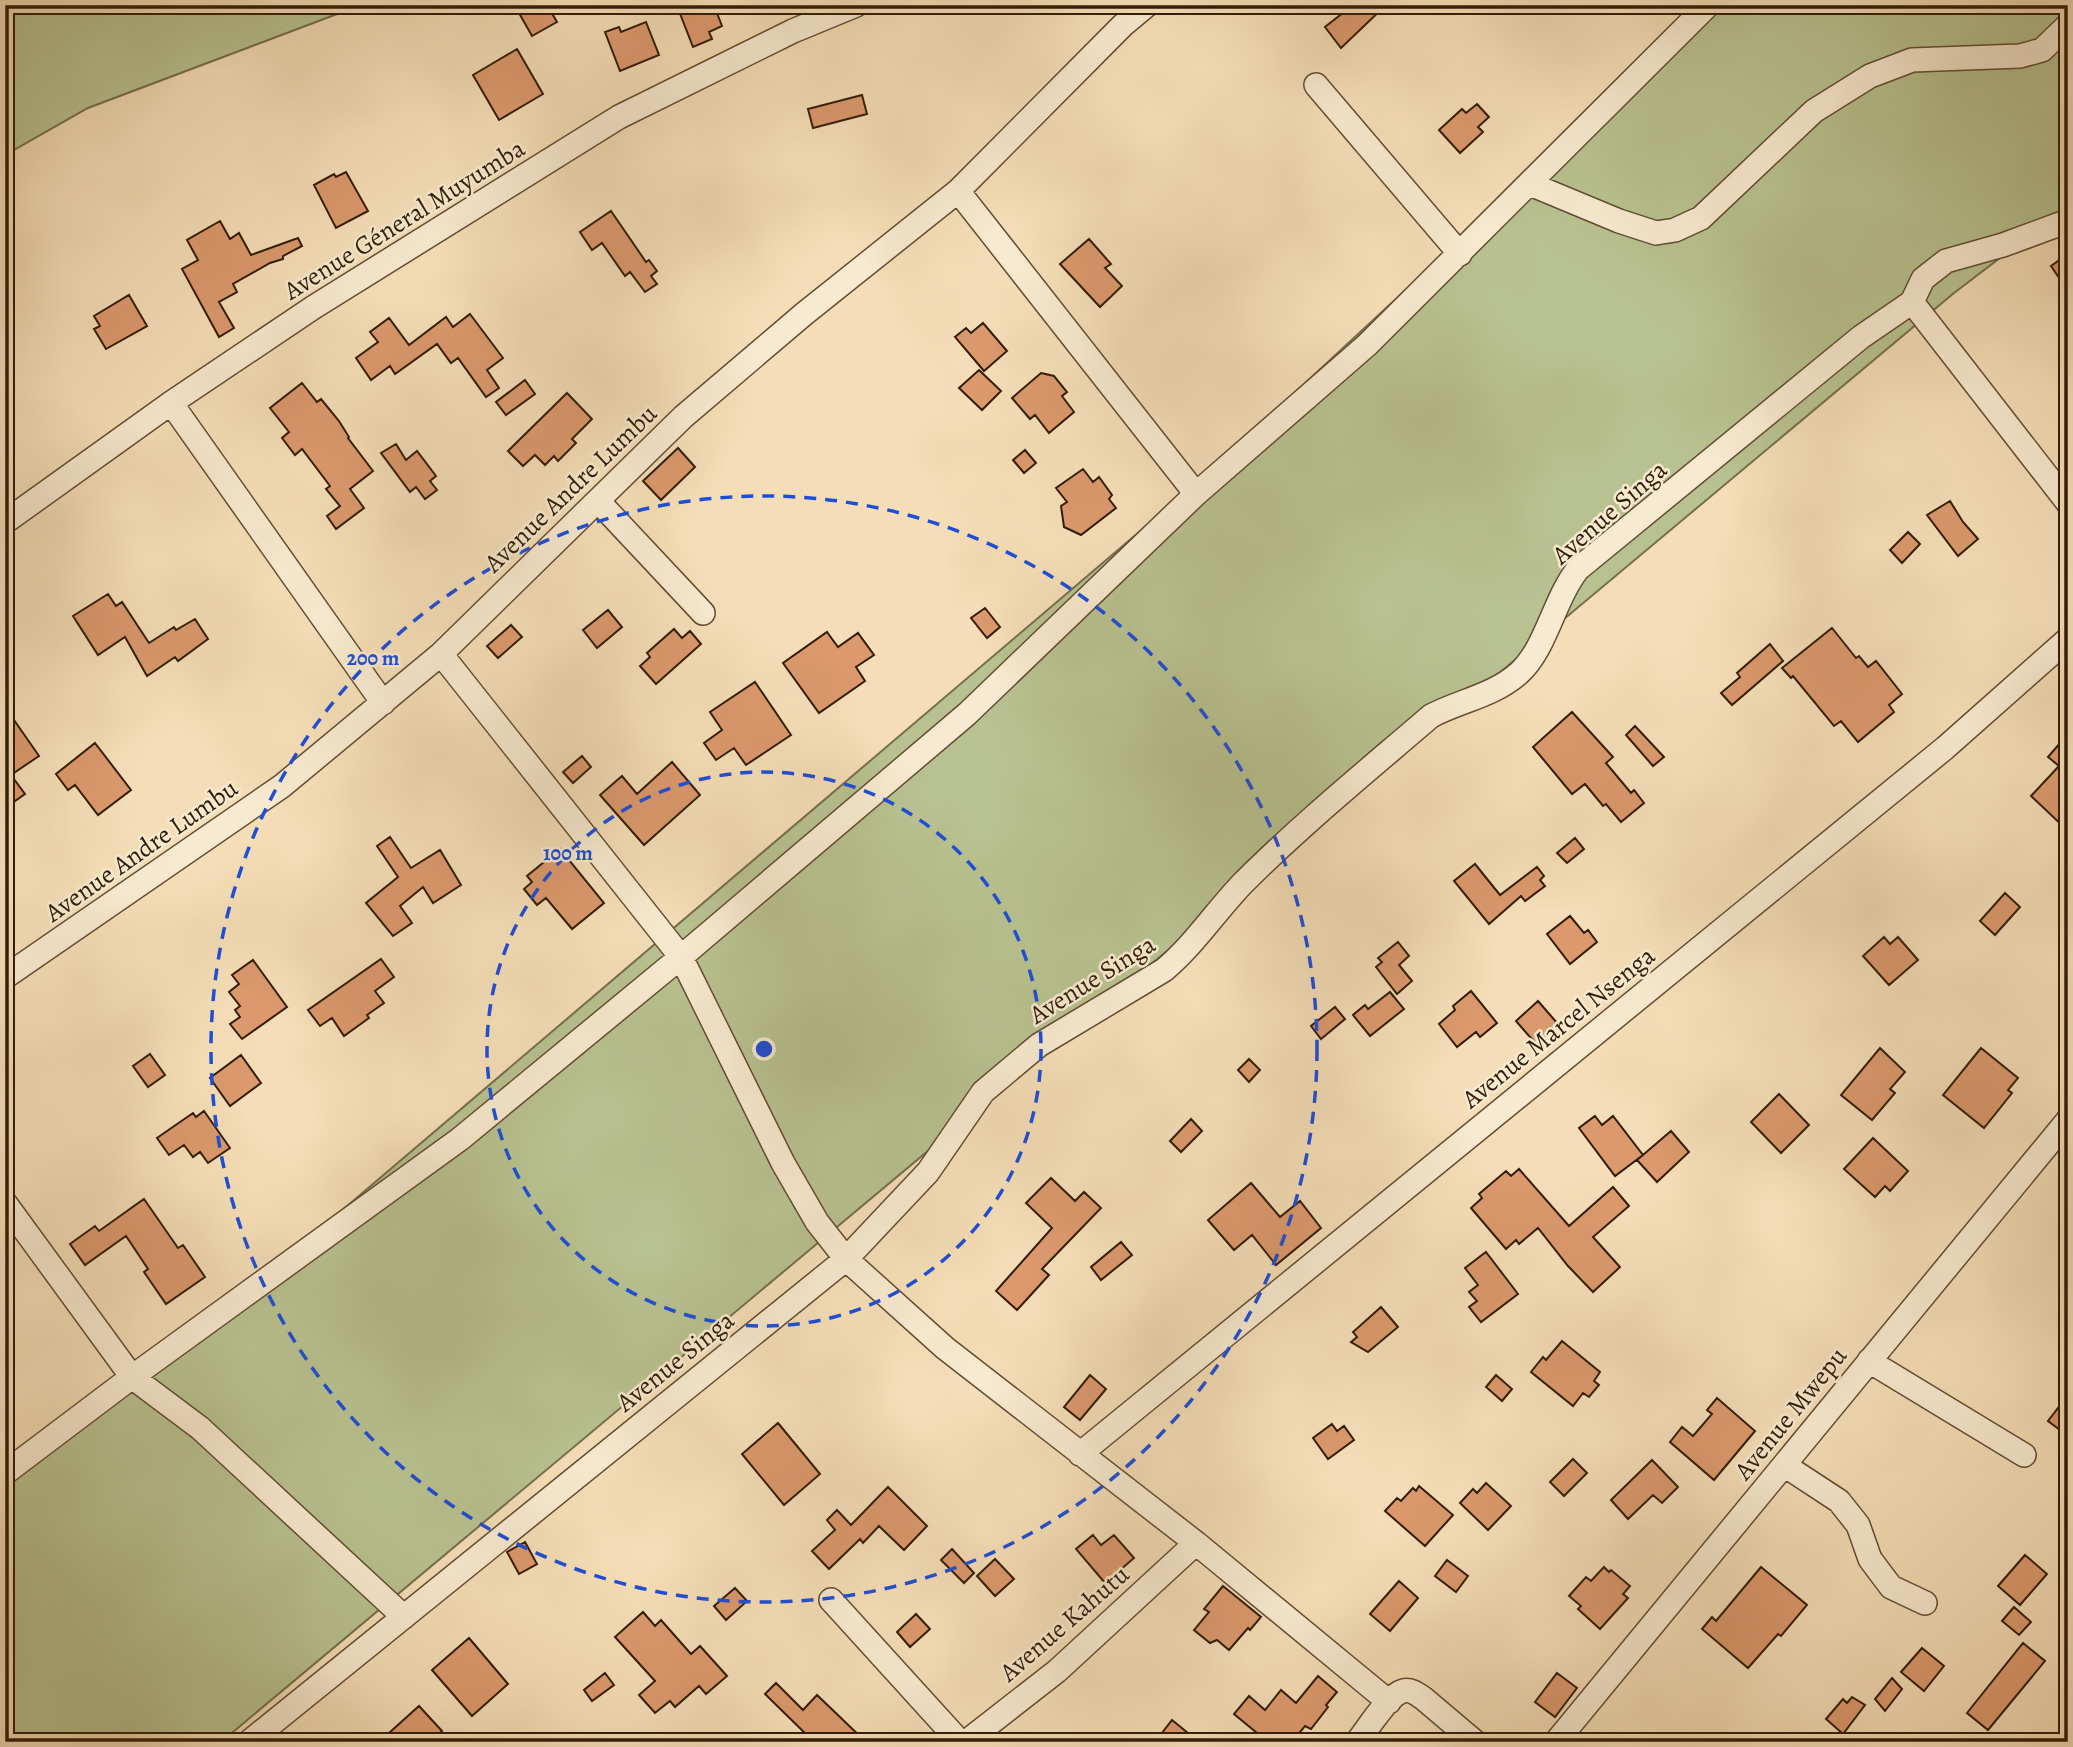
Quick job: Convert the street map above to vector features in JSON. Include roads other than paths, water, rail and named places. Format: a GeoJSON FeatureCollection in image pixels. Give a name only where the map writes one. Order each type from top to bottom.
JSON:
{"type":"FeatureCollection","features":[{"type":"Feature","properties":{"kind":"street","name":"Avenue Géneral Muyumba"},"geometry":{"type":"LineString","coordinates":[[5,522],[172,403],[314,307],[619,117],[756,49],[856,5]]}},
{"type":"Feature","properties":{"kind":"street","name":"Avenue Andre Lumbu"},"geometry":{"type":"LineString","coordinates":[[5,977],[282,786],[441,654],[693,408],[804,314],[958,191],[1123,25],[1147,5]]}},
{"type":"Feature","properties":{"kind":"street"},"geometry":{"type":"LineString","coordinates":[[5,1474],[132,1377],[460,1139],[681,957],[967,714],[1196,494],[1367,345],[1708,5]]}},
{"type":"Feature","properties":{"kind":"street"},"geometry":{"type":"LineString","coordinates":[[1531,184],[1619,221],[1656,233],[1675,230],[1701,218],[1814,111],[1870,76],[1912,60],[2020,56],[2042,50],[2068,25]]}},
{"type":"Feature","properties":{"kind":"street"},"geometry":{"type":"LineString","coordinates":[[1316,85],[1460,254]]}},
{"type":"Feature","properties":{"kind":"street"},"geometry":{"type":"LineString","coordinates":[[958,191],[1196,494]]}},
{"type":"Feature","properties":{"kind":"street","name":"Avenue Singa"},"geometry":{"type":"LineString","coordinates":[[249,1742],[846,1259],[928,1172],[984,1092],[1039,1045],[1164,970],[1177,959],[1241,885],[1287,841],[1430,716],[1474,700],[1519,673],[1532,657],[1567,583],[1578,569],[1861,337],[1912,302],[1923,279],[1946,261],[2003,245],[2068,221]]}},
{"type":"Feature","properties":{"kind":"street"},"geometry":{"type":"LineString","coordinates":[[1912,302],[2068,503]]}},
{"type":"Feature","properties":{"kind":"street"},"geometry":{"type":"LineString","coordinates":[[172,403],[383,703]]}},
{"type":"Feature","properties":{"kind":"street"},"geometry":{"type":"LineString","coordinates":[[598,501],[703,613]]}},
{"type":"Feature","properties":{"kind":"street","name":"Avenue Marcel Nsenga"},"geometry":{"type":"LineString","coordinates":[[1080,1454],[1945,748],[2068,639]]}},
{"type":"Feature","properties":{"kind":"street"},"geometry":{"type":"LineString","coordinates":[[441,654],[681,957],[783,1163],[817,1222],[846,1259],[945,1348],[1196,1543],[1389,1702]]}},
{"type":"Feature","properties":{"kind":"street","name":"Avenue Mwepu"},"geometry":{"type":"LineString","coordinates":[[1556,1742],[2068,1120]]}},
{"type":"Feature","properties":{"kind":"street"},"geometry":{"type":"LineString","coordinates":[[5,1203],[132,1377],[200,1429],[404,1617]]}},
{"type":"Feature","properties":{"kind":"street"},"geometry":{"type":"LineString","coordinates":[[1869,1361],[2024,1455]]}},
{"type":"Feature","properties":{"kind":"street"},"geometry":{"type":"LineString","coordinates":[[1784,1465],[1839,1501],[1858,1525],[1870,1559],[1891,1587],[1925,1603]]}},
{"type":"Feature","properties":{"kind":"street","name":"Avenue Kahutu"},"geometry":{"type":"LineString","coordinates":[[966,1742],[1057,1671],[1196,1543]]}},
{"type":"Feature","properties":{"kind":"street"},"geometry":{"type":"LineString","coordinates":[[831,1600],[960,1742]]}},
{"type":"Feature","properties":{"kind":"street"},"geometry":{"type":"LineString","coordinates":[[1357,1742],[1389,1702],[1405,1690],[1423,1698],[1475,1742]]}}]}
